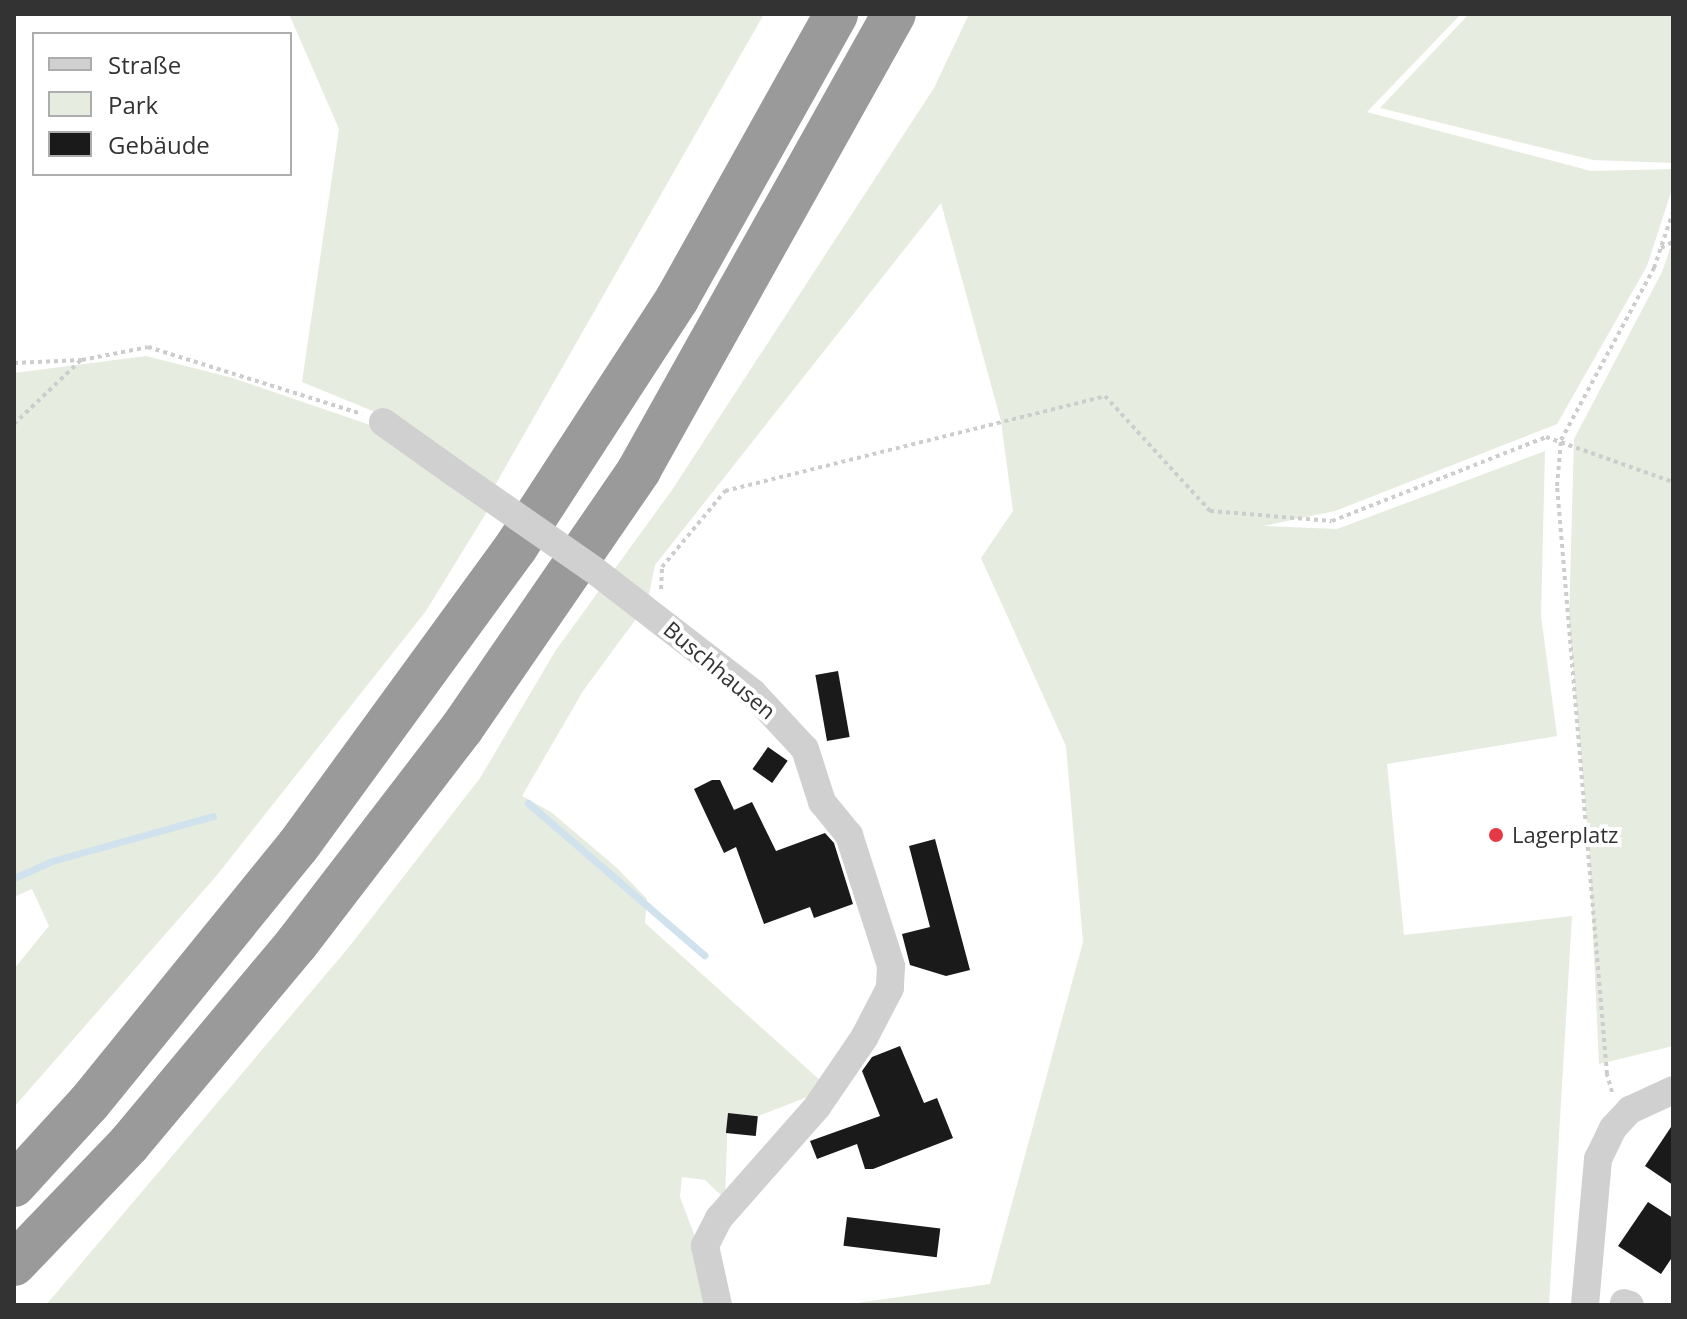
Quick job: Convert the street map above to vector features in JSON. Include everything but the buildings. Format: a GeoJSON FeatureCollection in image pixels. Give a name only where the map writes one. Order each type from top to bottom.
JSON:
{"type":"FeatureCollection","features":[{"type":"Feature","properties":{"kind":"highway"},"geometry":{"type":"LineString","coordinates":[[14,1185],[89,1103],[298,846],[516,547],[677,299],[836,14]]}},
{"type":"Feature","properties":{"kind":"highway"},"geometry":{"type":"LineString","coordinates":[[14,1264],[129,1144],[288,954],[462,728],[639,470],[894,14]]}},
{"type":"Feature","properties":{"kind":"street","name":"Buschhausen"},"geometry":{"type":"LineString","coordinates":[[383,422],[594,570],[753,693],[805,749],[822,802],[849,835],[891,966],[890,988],[864,1038],[817,1107],[719,1218],[705,1246],[718,1305]]}},
{"type":"Feature","properties":{"kind":"street"},"geometry":{"type":"LineString","coordinates":[[1585,1305],[1598,1159],[1624,1115],[1673,1090]]}},
{"type":"Feature","properties":{"kind":"path"},"geometry":{"type":"LineString","coordinates":[[1624,1115],[1607,1074],[1557,486],[1561,440],[1661,248],[1673,212]]}},
{"type":"Feature","properties":{"kind":"path"},"geometry":{"type":"LineString","coordinates":[[1661,248],[1673,242]]}},
{"type":"Feature","properties":{"kind":"path"},"geometry":{"type":"LineString","coordinates":[[14,363],[82,360],[148,347],[383,422]]}},
{"type":"Feature","properties":{"kind":"path"},"geometry":{"type":"LineString","coordinates":[[14,424],[82,360]]}},
{"type":"Feature","properties":{"kind":"path"},"geometry":{"type":"LineString","coordinates":[[660,619],[662,567],[725,491],[1105,396],[1210,511],[1332,521],[1546,437],[1673,482]]}},
{"type":"Feature","properties":{"kind":"green space"},"geometry":{"type":"Polygon","coordinates":[[[289,14],[764,14],[494,487],[385,416],[302,382],[339,129],[289,14]]]}},
{"type":"Feature","properties":{"kind":"green space"},"geometry":{"type":"Polygon","coordinates":[[[969,14],[1461,14],[1367,112],[1591,171],[1673,169],[1673,186],[1647,266],[1557,424],[1335,511],[1263,526],[1337,529],[1545,451],[1541,616],[1557,736],[1387,764],[1404,935],[1572,916],[1549,1305],[843,1305],[990,1284],[1083,942],[1066,746],[981,558],[1013,511],[1001,421],[941,203],[655,565],[647,604],[583,691],[522,796],[551,812],[617,868],[647,899],[645,923],[822,1082],[815,1094],[758,1116],[728,1113],[725,1199],[705,1180],[682,1177],[680,1197],[698,1245],[710,1305],[46,1305],[349,947],[480,778],[556,650],[672,490],[934,88],[969,14]]]}},
{"type":"Feature","properties":{"kind":"green space"},"geometry":{"type":"Polygon","coordinates":[[[1469,14],[1673,14],[1673,163],[1593,160],[1380,108],[1469,14]]]}},
{"type":"Feature","properties":{"kind":"green space"},"geometry":{"type":"Polygon","coordinates":[[[1673,240],[1673,1046],[1599,1064],[1589,846],[1569,622],[1574,439],[1662,272],[1673,240]]]}},
{"type":"Feature","properties":{"kind":"green space"},"geometry":{"type":"Polygon","coordinates":[[[146,356],[233,378],[376,427],[491,505],[426,611],[217,875],[14,1107],[14,969],[49,926],[32,889],[14,897],[14,373],[146,356]]]}},
{"type":"Feature","properties":{"kind":"waterway"},"geometry":{"type":"LineString","coordinates":[[528,803],[704,955]]}},
{"type":"Feature","properties":{"kind":"waterway"},"geometry":{"type":"LineString","coordinates":[[14,878],[52,861],[213,816]]}},
{"type":"Feature","properties":{"kind":"place","name":"Lagerplatz"},"geometry":{"type":"Point","coordinates":[1496,835]}}]}
